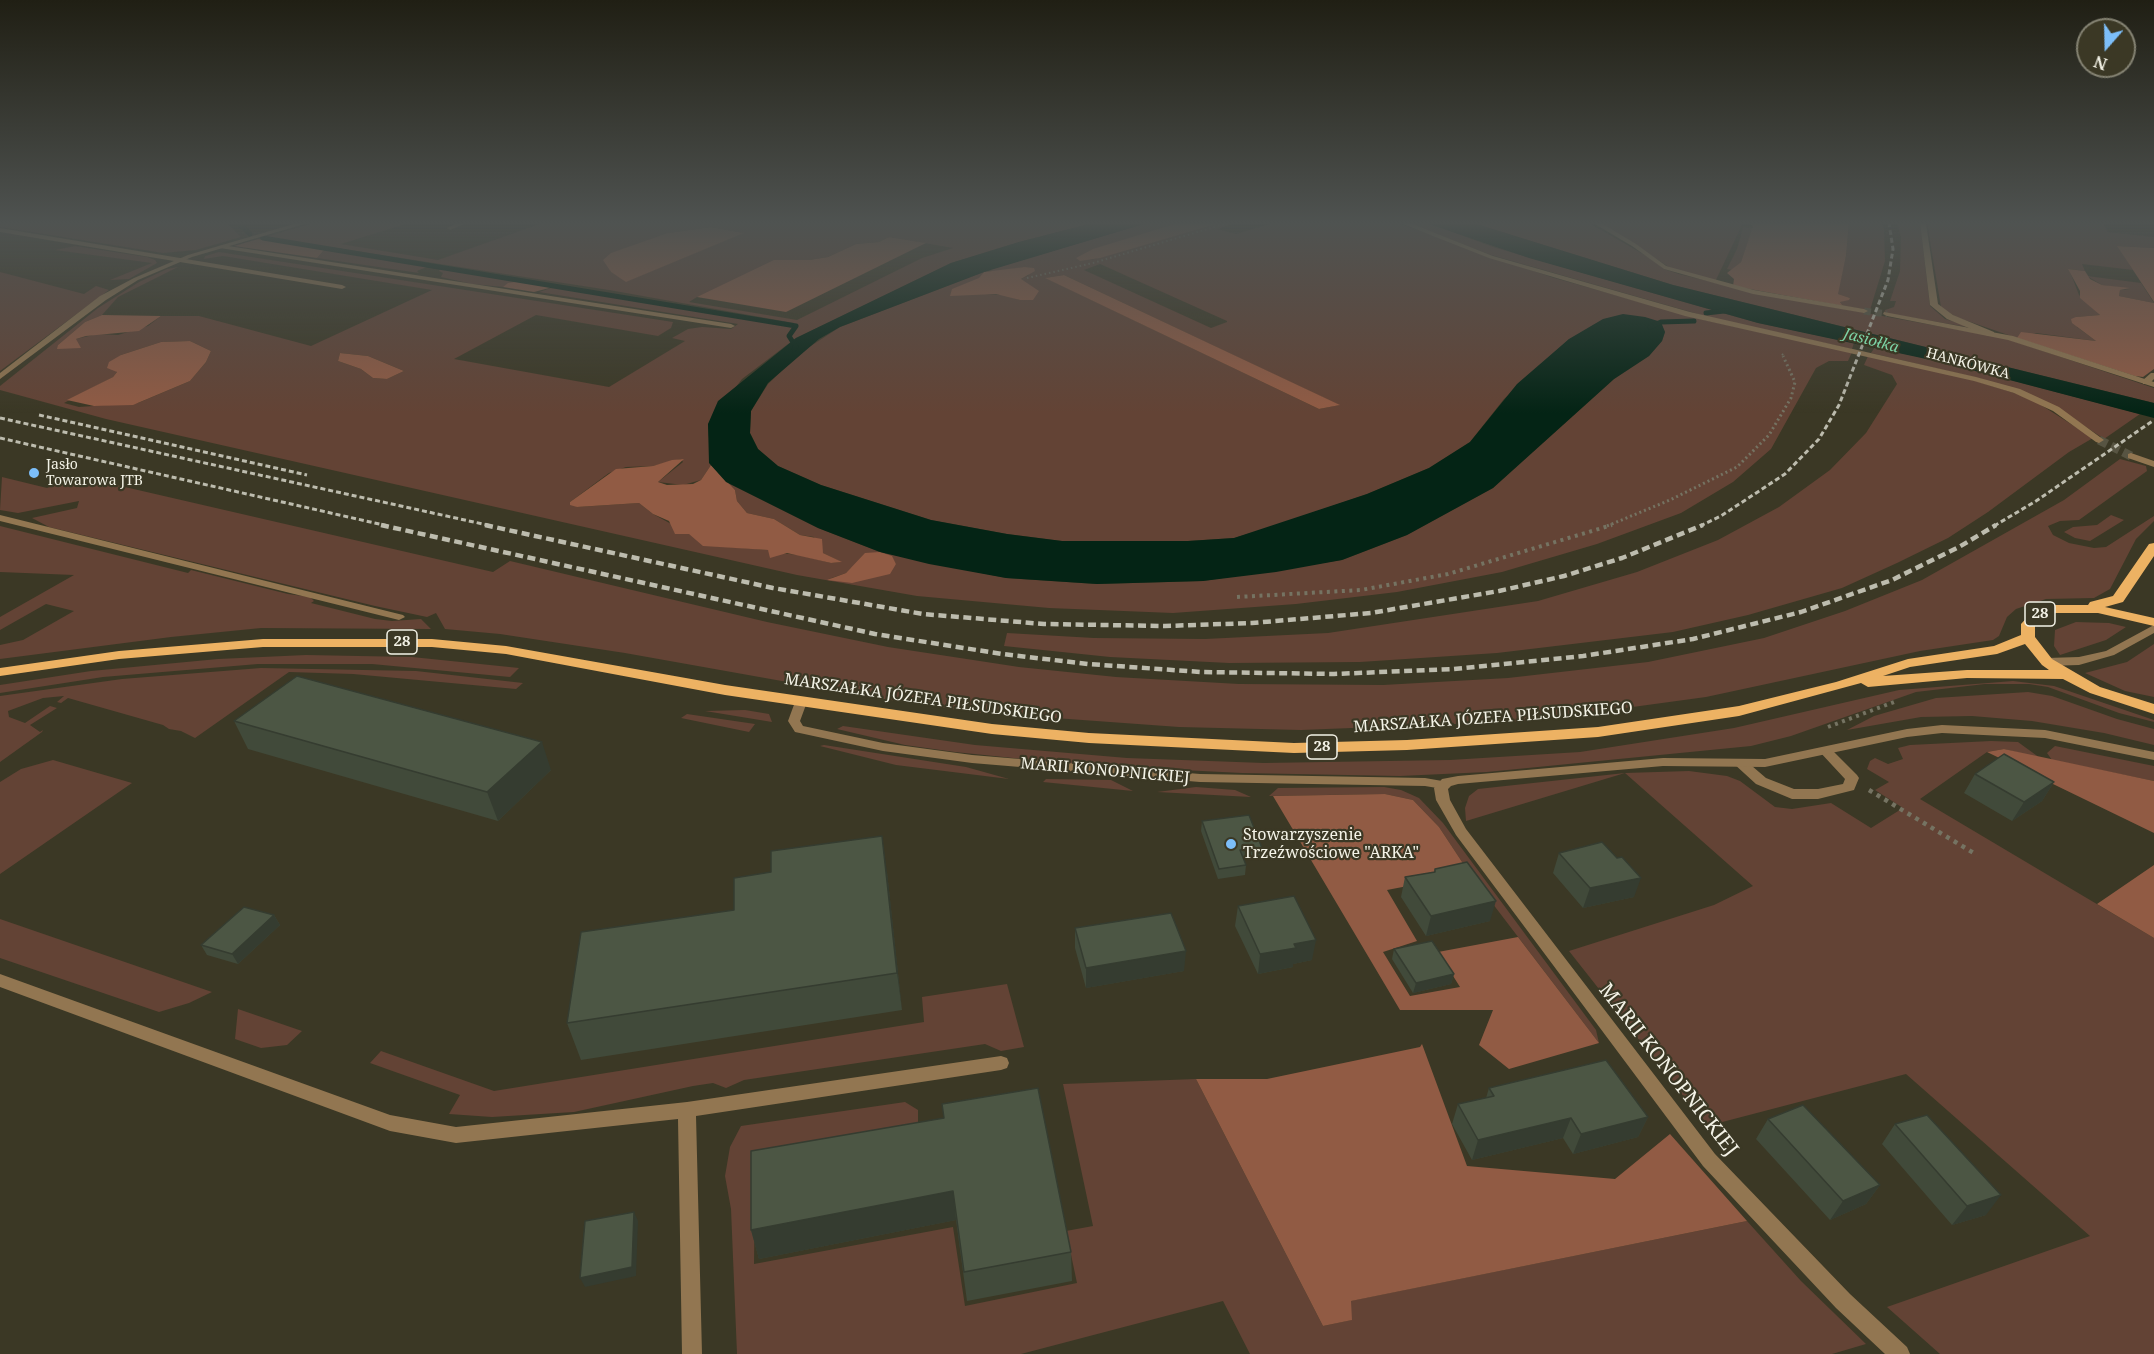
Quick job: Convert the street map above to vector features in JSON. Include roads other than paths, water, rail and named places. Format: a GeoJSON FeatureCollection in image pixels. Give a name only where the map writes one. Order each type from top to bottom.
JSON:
{"type":"FeatureCollection","features":[{"type":"Feature","properties":{"kind":"main road","name":"28"},"geometry":{"type":"LineString","coordinates":[[2154,547],[2118,598],[2108,604],[2055,609],[2038,614],[2028,624],[2028,637],[2035,649],[2066,675],[2094,690],[2154,709]]}},
{"type":"Feature","properties":{"kind":"main road","name":"28"},"geometry":{"type":"LineString","coordinates":[[2080,607],[2119,612],[2154,622]]}},
{"type":"Feature","properties":{"kind":"main road","name":"MARSZAŁKA JÓZEFA PIŁSUDSKIEGO"},"geometry":{"type":"LineString","coordinates":[[0,672],[119,655],[262,643],[432,643],[506,650],[801,702],[992,729],[1089,738],[1294,748],[1407,746],[1598,732],[1739,711],[1841,685],[1908,663],[1997,650],[2028,637]]}},
{"type":"Feature","properties":{"kind":"main road","name":"MARSZAŁKA JÓZEFA PIŁSUDSKIEGO"},"geometry":{"type":"LineString","coordinates":[[1841,685],[1967,674],[2066,675]]}},
{"type":"Feature","properties":{"kind":"street"},"geometry":{"type":"LineString","coordinates":[[0,377],[103,298],[124,286]]}},
{"type":"Feature","properties":{"kind":"street"},"geometry":{"type":"LineString","coordinates":[[337,286],[342,287]]}},
{"type":"Feature","properties":{"kind":"street"},"geometry":{"type":"LineString","coordinates":[[474,286],[731,326]]}},
{"type":"Feature","properties":{"kind":"street","name":"HANKÓWKA"},"geometry":{"type":"LineString","coordinates":[[1590,286],[1754,330],[1965,376],[2017,391],[2056,409],[2099,440]]}},
{"type":"Feature","properties":{"kind":"street"},"geometry":{"type":"LineString","coordinates":[[1731,286],[1752,292],[1864,311]]}},
{"type":"Feature","properties":{"kind":"street"},"geometry":{"type":"LineString","coordinates":[[1931,286],[1934,305],[1950,317],[1991,334]]}},
{"type":"Feature","properties":{"kind":"street"},"geometry":{"type":"LineString","coordinates":[[1887,314],[2033,344],[2150,384],[2154,375]]}},
{"type":"Feature","properties":{"kind":"street"},"geometry":{"type":"LineString","coordinates":[[2132,456],[2154,465]]}},
{"type":"Feature","properties":{"kind":"street"},"geometry":{"type":"LineString","coordinates":[[0,518],[399,617]]}},
{"type":"Feature","properties":{"kind":"street"},"geometry":{"type":"LineString","coordinates":[[2048,662],[2079,661],[2110,653],[2154,628]]}},
{"type":"Feature","properties":{"kind":"street","name":"MARII KONOPNICKIEJ"},"geometry":{"type":"LineString","coordinates":[[801,702],[794,721],[800,729],[894,748],[972,759],[1200,778],[1425,782],[1443,785],[1458,780],[1663,762],[1765,763],[1931,730],[1976,729],[2045,734],[2154,756]]}},
{"type":"Feature","properties":{"kind":"street"},"geometry":{"type":"LineString","coordinates":[[1740,763],[1761,781],[1792,794],[1818,794],[1849,787],[1852,778],[1824,751]]}},
{"type":"Feature","properties":{"kind":"street","name":"MARII KONOPNICKIEJ"},"geometry":{"type":"LineString","coordinates":[[1443,785],[1441,794],[1461,832],[1702,1151],[1820,1277],[1900,1354]]}},
{"type":"Feature","properties":{"kind":"street"},"geometry":{"type":"LineString","coordinates":[[0,980],[390,1123],[456,1135],[687,1110],[1001,1063]]}},
{"type":"Feature","properties":{"kind":"street"},"geometry":{"type":"LineString","coordinates":[[687,1110],[692,1354]]}},
{"type":"Feature","properties":{"kind":"water"},"geometry":{"type":"Polygon","coordinates":[[[903,286],[947,286],[840,327],[819,339],[768,383],[751,411],[750,433],[758,449],[778,466],[821,485],[931,520],[1007,534],[1062,541],[1188,541],[1234,538],[1367,494],[1429,468],[1470,442],[1517,384],[1569,339],[1603,319],[1623,314],[1645,317],[1661,322],[1665,332],[1662,341],[1649,356],[1614,379],[1493,488],[1407,535],[1342,560],[1276,572],[1203,581],[1097,584],[1006,578],[929,564],[880,552],[818,528],[726,482],[709,463],[708,424],[718,401],[796,338],[903,286]]]}},
{"type":"Feature","properties":{"kind":"water","name":"Jasiołka"},"geometry":{"type":"Polygon","coordinates":[[[1628,286],[1678,286],[2154,403],[2154,418],[1945,363],[1758,323],[1628,286]]]}},
{"type":"Feature","properties":{"kind":"waterway"},"geometry":{"type":"LineString","coordinates":[[555,286],[796,326],[789,336],[796,347],[794,349]]}},
{"type":"Feature","properties":{"kind":"waterway"},"geometry":{"type":"LineString","coordinates":[[1706,313],[1733,310]]}},
{"type":"Feature","properties":{"kind":"waterway"},"geometry":{"type":"LineString","coordinates":[[1650,327],[1661,322],[1694,321]]}},
{"type":"Feature","properties":{"kind":"tunnel"},"geometry":{"type":"LineString","coordinates":[[1864,311],[1887,314]]}},
{"type":"Feature","properties":{"kind":"tunnel"},"geometry":{"type":"LineString","coordinates":[[2099,440],[2131,456]]}},
{"type":"Feature","properties":{"kind":"railway"},"geometry":{"type":"LineString","coordinates":[[1700,526],[1721,516],[1785,474],[1819,439],[1839,405],[1886,286]]}},
{"type":"Feature","properties":{"kind":"railway"},"geometry":{"type":"LineString","coordinates":[[39,415],[307,475]]}},
{"type":"Feature","properties":{"kind":"railway"},"geometry":{"type":"LineString","coordinates":[[0,418],[492,526]]}},
{"type":"Feature","properties":{"kind":"railway"},"geometry":{"type":"LineString","coordinates":[[1994,526],[2036,501],[2154,420]]}},
{"type":"Feature","properties":{"kind":"railway"},"geometry":{"type":"LineString","coordinates":[[0,438],[388,526]]}},
{"type":"Feature","properties":{"kind":"railway"},"geometry":{"type":"LineString","coordinates":[[381,525],[875,634],[1002,654],[1088,664],[1201,672],[1334,674],[1454,669],[1583,656],[1693,639],[1801,612],[1892,580],[1959,547],[1996,525]]}},
{"type":"Feature","properties":{"kind":"railway"},"geometry":{"type":"LineString","coordinates":[[485,525],[773,588],[923,614],[1044,624],[1165,626],[1252,623],[1371,613],[1499,591],[1564,576],[1622,558],[1703,525]]}},
{"type":"Feature","properties":{"kind":"place","name":"Jasło Towarowa JTB"},"geometry":{"type":"Point","coordinates":[34,473]}},
{"type":"Feature","properties":{"kind":"place","name":"Stowarzyszenie Trzeźwościowe \"ARKA\""},"geometry":{"type":"Point","coordinates":[1231,844]}}]}
